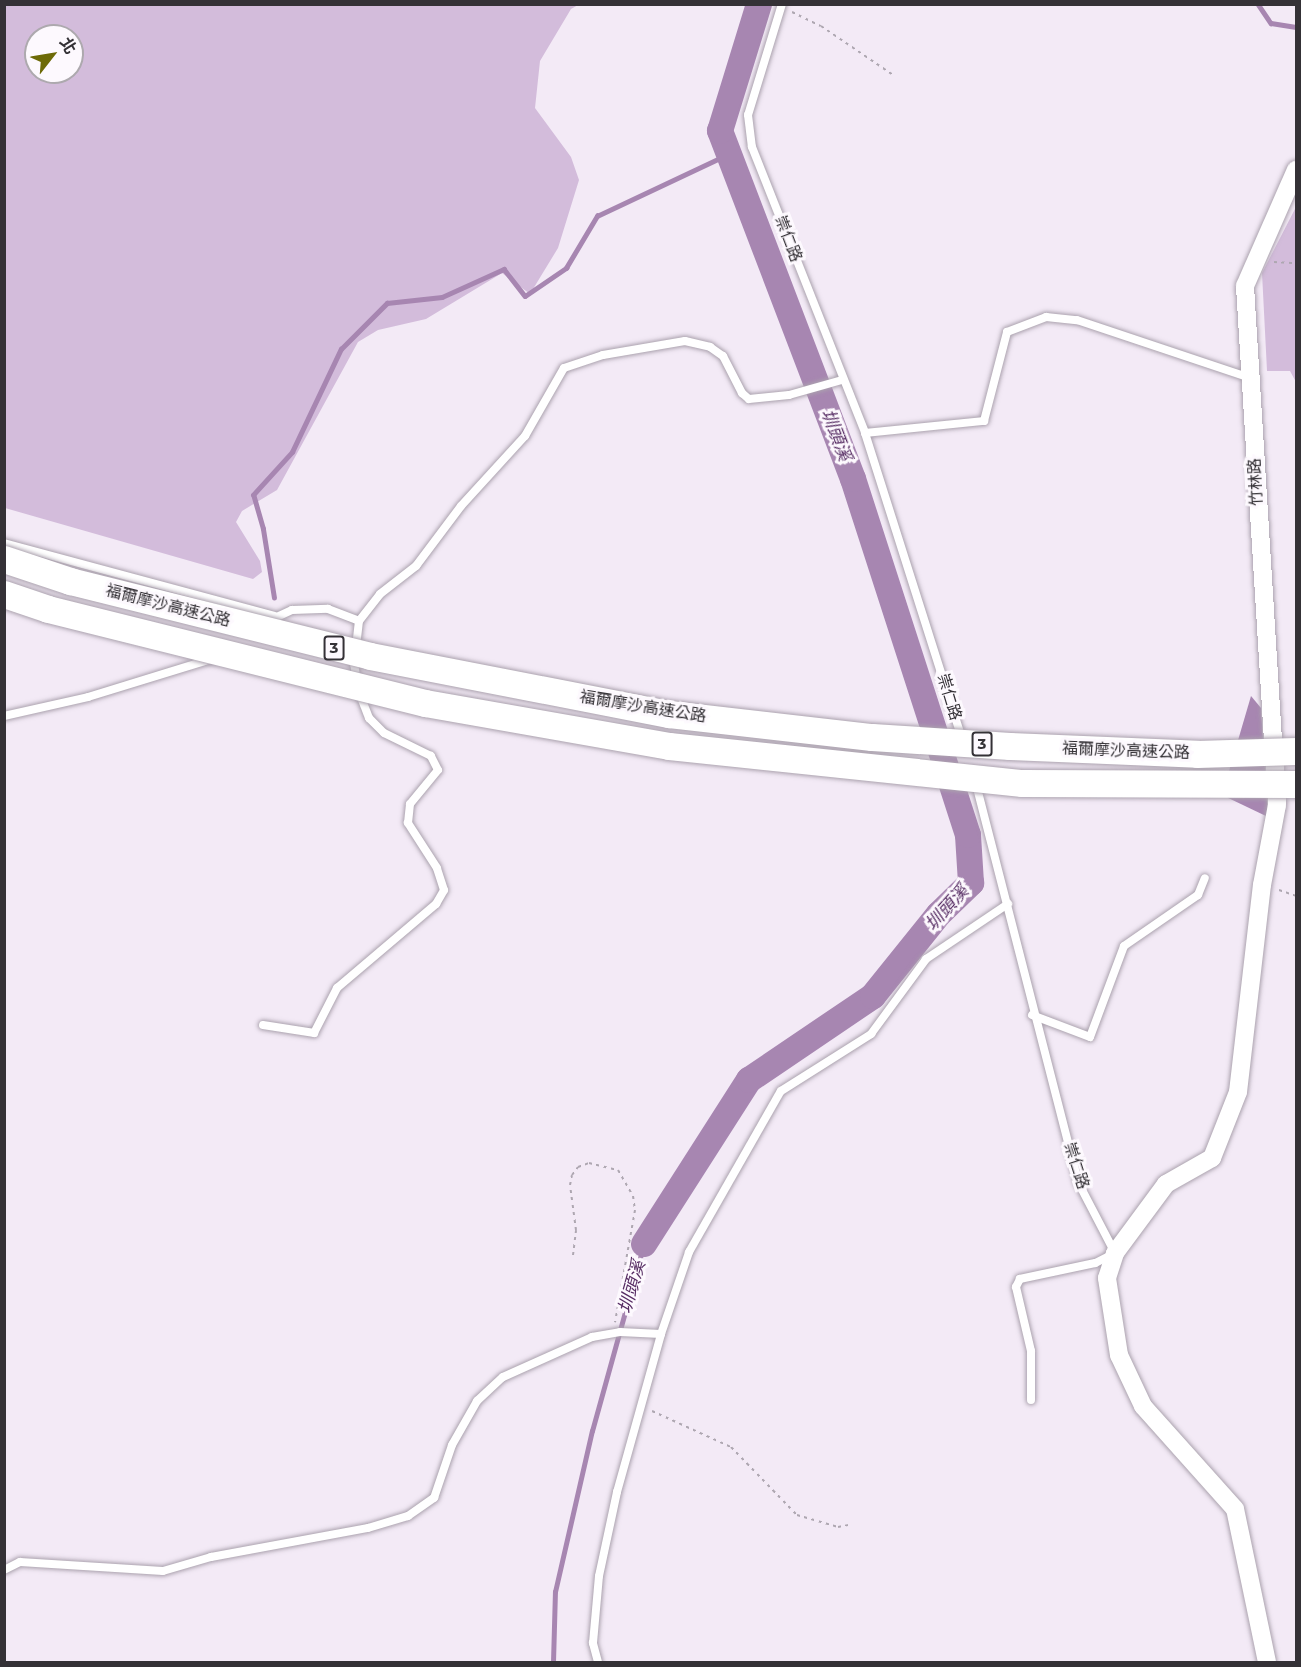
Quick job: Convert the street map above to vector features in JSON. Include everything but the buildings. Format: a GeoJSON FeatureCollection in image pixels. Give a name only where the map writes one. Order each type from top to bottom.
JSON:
{"type":"FeatureCollection","features":[{"type":"Feature","properties":{"kind":"highway","name":"福爾摩沙高速公路"},"geometry":{"type":"LineString","coordinates":[[4,559],[70,581],[370,656],[669,714],[872,737],[1010,746],[1197,754],[1296,751]]}},
{"type":"Feature","properties":{"kind":"highway","name":"福爾摩沙高速公路"},"geometry":{"type":"LineString","coordinates":[[4,594],[48,609],[425,703],[669,746],[1022,783],[1296,784]]}},
{"type":"Feature","properties":{"kind":"street","name":"竹林路"},"geometry":{"type":"LineString","coordinates":[[1115,1253],[1166,1184],[1212,1158],[1238,1092],[1262,885],[1277,805],[1245,286],[1296,170]]}},
{"type":"Feature","properties":{"kind":"street"},"geometry":{"type":"LineString","coordinates":[[1115,1253],[1107,1278],[1119,1354],[1143,1406],[1235,1509],[1267,1662]]}},
{"type":"Feature","properties":{"kind":"lane","name":"崇仁路"},"geometry":{"type":"LineString","coordinates":[[782,6],[748,115],[752,147],[840,380],[865,433],[968,757]]}},
{"type":"Feature","properties":{"kind":"lane"},"geometry":{"type":"LineString","coordinates":[[865,433],[984,421],[1007,332],[1046,317],[1077,320],[1250,378]]}},
{"type":"Feature","properties":{"kind":"lane"},"geometry":{"type":"LineString","coordinates":[[263,1025],[314,1033],[337,988],[436,904],[444,890],[437,868],[408,823],[410,804],[438,770],[431,756],[384,733],[362,707],[354,664],[359,621],[380,594],[416,567],[461,506],[525,436],[564,368],[614,352],[685,341],[710,347],[723,356],[742,393],[749,399],[789,395],[812,386],[840,380]]}},
{"type":"Feature","properties":{"kind":"lane"},"geometry":{"type":"LineString","coordinates":[[4,543],[274,616]]}},
{"type":"Feature","properties":{"kind":"lane"},"geometry":{"type":"LineString","coordinates":[[246,636],[274,616],[291,610],[328,609],[359,621]]}},
{"type":"Feature","properties":{"kind":"lane"},"geometry":{"type":"LineString","coordinates":[[4,716],[208,663],[236,643]]}},
{"type":"Feature","properties":{"kind":"lane","name":"崇仁路"},"geometry":{"type":"LineString","coordinates":[[971,768],[1008,904],[1013,942],[1078,1182],[1115,1253]]}},
{"type":"Feature","properties":{"kind":"lane"},"geometry":{"type":"LineString","coordinates":[[1032,1015],[1090,1037],[1124,946],[1198,895],[1205,878]]}},
{"type":"Feature","properties":{"kind":"lane"},"geometry":{"type":"LineString","coordinates":[[598,1662],[593,1643],[599,1576],[661,1334],[689,1252],[781,1091],[871,1034],[926,958],[1008,904]]}},
{"type":"Feature","properties":{"kind":"lane"},"geometry":{"type":"LineString","coordinates":[[1030,1400],[1031,1351],[1016,1287],[1020,1279],[1095,1263],[1115,1253]]}},
{"type":"Feature","properties":{"kind":"lane"},"geometry":{"type":"LineString","coordinates":[[4,1570],[20,1562],[162,1571],[211,1557],[368,1528],[408,1516],[435,1498],[457,1436],[477,1401],[503,1377],[592,1338],[616,1333],[661,1334]]}},
{"type":"Feature","properties":{"kind":"path"},"geometry":{"type":"LineString","coordinates":[[782,6],[821,26],[893,75]]}},
{"type":"Feature","properties":{"kind":"path"},"geometry":{"type":"LineString","coordinates":[[1257,260],[1296,263]]}},
{"type":"Feature","properties":{"kind":"path"},"geometry":{"type":"LineString","coordinates":[[1262,885],[1296,896]]}},
{"type":"Feature","properties":{"kind":"path"},"geometry":{"type":"LineString","coordinates":[[573,1255],[576,1230],[570,1185],[572,1175],[578,1167],[589,1163],[618,1170],[633,1196],[634,1210],[616,1333]]}},
{"type":"Feature","properties":{"kind":"path"},"geometry":{"type":"LineString","coordinates":[[642,1406],[731,1447],[797,1515],[838,1527],[854,1524]]}},
{"type":"Feature","properties":{"kind":"shaded area"},"geometry":{"type":"Polygon","coordinates":[[[4,5],[578,5],[571,9],[540,61],[535,108],[571,157],[579,180],[558,248],[530,294],[502,273],[426,319],[378,330],[358,342],[277,490],[242,511],[236,522],[260,561],[262,572],[253,579],[5,508],[4,5]]]}},
{"type":"Feature","properties":{"kind":"shaded area"},"geometry":{"type":"Polygon","coordinates":[[[1296,207],[1296,382],[1290,371],[1267,371],[1262,273],[1296,207]]]}},
{"type":"Feature","properties":{"kind":"shaded area"},"geometry":{"type":"Polygon","coordinates":[[[1251,696],[1261,708],[1268,817],[1222,795],[1251,696]]]}},
{"type":"Feature","properties":{"kind":"waterway","name":"圳頭溪"},"geometry":{"type":"LineString","coordinates":[[644,1244],[749,1080],[873,996],[939,914],[971,883],[968,835],[853,479],[720,131],[759,4]]}},
{"type":"Feature","properties":{"kind":"waterway"},"geometry":{"type":"LineString","coordinates":[[1258,4],[1271,23],[1296,27]]}},
{"type":"Feature","properties":{"kind":"waterway"},"geometry":{"type":"LineString","coordinates":[[274,598],[263,529],[253,495],[292,452],[341,349],[387,303],[442,297],[504,269],[525,296],[566,268],[597,216],[729,154]]}},
{"type":"Feature","properties":{"kind":"waterway","name":"圳頭溪"},"geometry":{"type":"LineString","coordinates":[[553,1662],[555,1592],[592,1431],[644,1244]]}}]}
